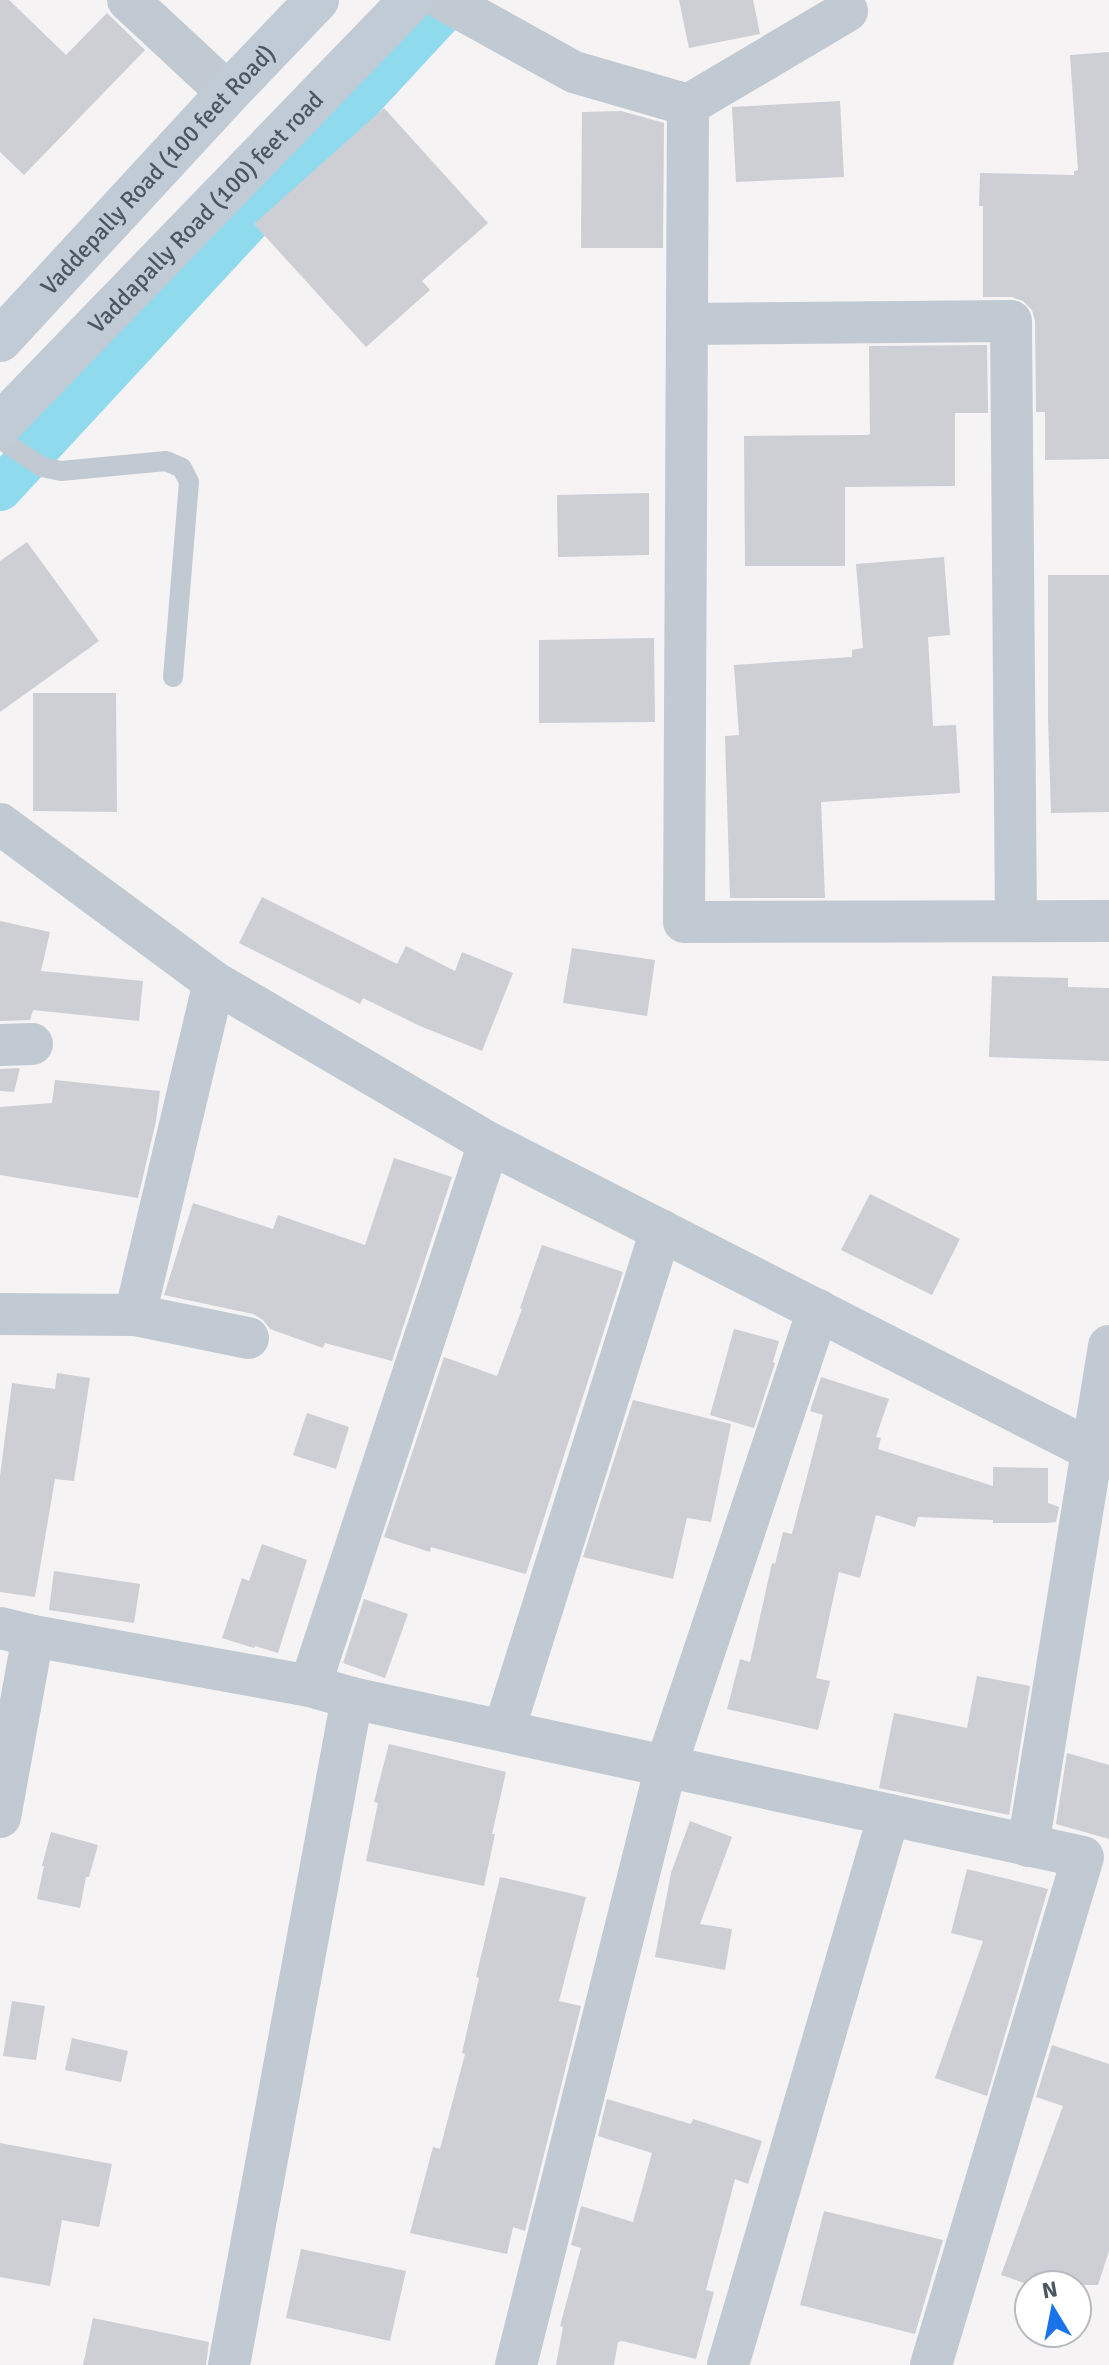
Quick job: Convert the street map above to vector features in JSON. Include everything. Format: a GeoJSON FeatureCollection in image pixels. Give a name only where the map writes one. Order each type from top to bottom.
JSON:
{"type":"FeatureCollection","features":[{"type":"Feature","properties":{"kind":"main road","name":"Vaddepally Road (100 feet Road)"},"geometry":{"type":"LineString","coordinates":[[0,340],[317,0]]}},
{"type":"Feature","properties":{"kind":"main road","name":"Vaddapally Road (100) feet road"},"geometry":{"type":"LineString","coordinates":[[11,439],[411,0]]}},
{"type":"Feature","properties":{"kind":"street"},"geometry":{"type":"LineString","coordinates":[[128,0],[228,93]]}},
{"type":"Feature","properties":{"kind":"street"},"geometry":{"type":"LineString","coordinates":[[462,10],[574,72],[688,105],[847,11]]}},
{"type":"Feature","properties":{"kind":"street"},"geometry":{"type":"LineString","coordinates":[[688,105],[684,922],[1109,921]]}},
{"type":"Feature","properties":{"kind":"street"},"geometry":{"type":"LineString","coordinates":[[687,324],[1011,321],[1016,921]]}},
{"type":"Feature","properties":{"kind":"street"},"geometry":{"type":"LineString","coordinates":[[0,824],[214,982],[489,1143],[1101,1455]]}},
{"type":"Feature","properties":{"kind":"street"},"geometry":{"type":"LineString","coordinates":[[135,1315],[214,982]]}},
{"type":"Feature","properties":{"kind":"street"},"geometry":{"type":"LineString","coordinates":[[310,1686],[489,1143]]}},
{"type":"Feature","properties":{"kind":"street"},"geometry":{"type":"LineString","coordinates":[[504,1730],[661,1230]]}},
{"type":"Feature","properties":{"kind":"street"},"geometry":{"type":"LineString","coordinates":[[516,2365],[666,1766],[818,1310]]}},
{"type":"Feature","properties":{"kind":"street"},"geometry":{"type":"LineString","coordinates":[[0,1314],[135,1315],[248,1338]]}},
{"type":"Feature","properties":{"kind":"street"},"geometry":{"type":"LineString","coordinates":[[1028,1846],[1101,1455],[1109,1346]]}},
{"type":"Feature","properties":{"kind":"street"},"geometry":{"type":"LineString","coordinates":[[0,1817],[17,1632],[310,1686],[352,1698],[1083,1857],[931,2365]]}},
{"type":"Feature","properties":{"kind":"street"},"geometry":{"type":"LineString","coordinates":[[229,2365],[352,1698]]}},
{"type":"Feature","properties":{"kind":"street"},"geometry":{"type":"LineString","coordinates":[[728,2365],[889,1815]]}},
{"type":"Feature","properties":{"kind":"lane"},"geometry":{"type":"LineString","coordinates":[[0,439],[11,439],[42,467],[61,471],[166,461],[182,468],[189,482],[173,677]]}},
{"type":"Feature","properties":{"kind":"building"},"geometry":{"type":"Polygon","coordinates":[[[0,0],[9,0],[66,55],[107,13],[145,50],[24,175],[0,152],[0,0]]]}},
{"type":"Feature","properties":{"kind":"building"},"geometry":{"type":"Polygon","coordinates":[[[679,0],[753,0],[760,34],[689,48],[679,0]]]}},
{"type":"Feature","properties":{"kind":"building"},"geometry":{"type":"Polygon","coordinates":[[[1109,52],[1109,459],[1045,460],[1045,412],[1036,412],[1035,321],[1032,310],[1023,301],[1012,297],[983,297],[980,173],[1074,175],[1074,171],[1078,170],[1070,55],[1109,52]]]}},
{"type":"Feature","properties":{"kind":"building"},"geometry":{"type":"Polygon","coordinates":[[[840,101],[844,177],[736,182],[732,107],[840,101]]]}},
{"type":"Feature","properties":{"kind":"building"},"geometry":{"type":"Polygon","coordinates":[[[384,108],[488,223],[422,281],[430,290],[366,347],[254,224],[384,108]]]}},
{"type":"Feature","properties":{"kind":"building"},"geometry":{"type":"Polygon","coordinates":[[[621,111],[664,123],[663,248],[581,248],[582,112],[621,111]]]}},
{"type":"Feature","properties":{"kind":"building"},"geometry":{"type":"Polygon","coordinates":[[[987,345],[988,413],[955,413],[955,486],[845,487],[845,566],[745,566],[744,436],[870,434],[869,346],[987,345]]]}},
{"type":"Feature","properties":{"kind":"building"},"geometry":{"type":"Polygon","coordinates":[[[649,493],[649,555],[558,557],[557,495],[649,493]]]}},
{"type":"Feature","properties":{"kind":"building"},"geometry":{"type":"Polygon","coordinates":[[[27,542],[99,641],[0,712],[0,561],[27,542]]]}},
{"type":"Feature","properties":{"kind":"building"},"geometry":{"type":"Polygon","coordinates":[[[944,557],[950,635],[928,637],[933,726],[956,725],[960,793],[821,802],[825,898],[730,898],[725,736],[739,735],[734,665],[852,657],[852,650],[863,648],[856,564],[944,557]]]}},
{"type":"Feature","properties":{"kind":"building"},"geometry":{"type":"Polygon","coordinates":[[[1048,575],[1109,575],[1109,812],[1051,813],[1048,575]]]}},
{"type":"Feature","properties":{"kind":"building"},"geometry":{"type":"Polygon","coordinates":[[[654,638],[655,722],[539,723],[539,640],[654,638]]]}},
{"type":"Feature","properties":{"kind":"building"},"geometry":{"type":"Polygon","coordinates":[[[33,693],[116,693],[117,812],[33,811],[33,693]]]}},
{"type":"Feature","properties":{"kind":"building"},"geometry":{"type":"Polygon","coordinates":[[[262,897],[397,964],[406,946],[455,971],[462,952],[513,973],[482,1051],[363,998],[360,1004],[239,943],[262,897]]]}},
{"type":"Feature","properties":{"kind":"building"},"geometry":{"type":"Polygon","coordinates":[[[0,921],[50,932],[41,971],[143,981],[139,1021],[33,1010],[30,1020],[0,1021],[0,921]]]}},
{"type":"Feature","properties":{"kind":"building"},"geometry":{"type":"Polygon","coordinates":[[[572,948],[655,960],[647,1016],[563,1003],[572,948]]]}},
{"type":"Feature","properties":{"kind":"building"},"geometry":{"type":"Polygon","coordinates":[[[992,976],[1068,978],[1068,987],[1109,988],[1109,1061],[989,1057],[992,976]]]}},
{"type":"Feature","properties":{"kind":"building"},"geometry":{"type":"Polygon","coordinates":[[[20,1068],[14,1092],[0,1091],[0,1069],[20,1068]]]}},
{"type":"Feature","properties":{"kind":"building"},"geometry":{"type":"Polygon","coordinates":[[[55,1080],[160,1091],[138,1198],[0,1175],[0,1107],[52,1103],[55,1080]]]}},
{"type":"Feature","properties":{"kind":"building"},"geometry":{"type":"Polygon","coordinates":[[[394,1158],[452,1177],[392,1361],[325,1343],[323,1348],[270,1329],[253,1314],[164,1295],[193,1203],[273,1229],[278,1215],[365,1245],[394,1158]]]}},
{"type":"Feature","properties":{"kind":"building"},"geometry":{"type":"Polygon","coordinates":[[[870,1194],[960,1239],[932,1295],[841,1250],[870,1194]]]}},
{"type":"Feature","properties":{"kind":"building"},"geometry":{"type":"Polygon","coordinates":[[[542,1245],[623,1272],[526,1574],[431,1547],[430,1552],[384,1537],[444,1357],[497,1376],[542,1245]]]}},
{"type":"Feature","properties":{"kind":"building"},"geometry":{"type":"Polygon","coordinates":[[[734,1329],[779,1341],[754,1428],[710,1415],[734,1329]]]}},
{"type":"Feature","properties":{"kind":"building"},"geometry":{"type":"Polygon","coordinates":[[[57,1373],[90,1378],[74,1481],[55,1479],[35,1597],[0,1592],[0,1476],[12,1383],[55,1389],[57,1373]]]}},
{"type":"Feature","properties":{"kind":"building"},"geometry":{"type":"Polygon","coordinates":[[[821,1377],[889,1399],[876,1437],[881,1438],[878,1449],[993,1486],[993,1467],[1048,1468],[1048,1503],[1059,1507],[1056,1522],[1047,1523],[993,1523],[993,1520],[918,1517],[915,1527],[876,1515],[860,1578],[839,1572],[816,1678],[830,1681],[818,1730],[727,1709],[740,1659],[750,1662],[772,1563],[775,1564],[783,1532],[792,1534],[823,1415],[810,1411],[821,1377]]]}},
{"type":"Feature","properties":{"kind":"building"},"geometry":{"type":"Polygon","coordinates":[[[633,1400],[731,1424],[711,1522],[687,1518],[673,1579],[583,1557],[633,1400]]]}},
{"type":"Feature","properties":{"kind":"building"},"geometry":{"type":"Polygon","coordinates":[[[307,1413],[349,1427],[336,1469],[293,1455],[307,1413]]]}},
{"type":"Feature","properties":{"kind":"building"},"geometry":{"type":"Polygon","coordinates":[[[262,1544],[307,1560],[278,1653],[222,1638],[242,1578],[249,1581],[262,1544]]]}},
{"type":"Feature","properties":{"kind":"building"},"geometry":{"type":"Polygon","coordinates":[[[54,1571],[140,1584],[134,1623],[49,1610],[54,1571]]]}},
{"type":"Feature","properties":{"kind":"building"},"geometry":{"type":"Polygon","coordinates":[[[364,1599],[408,1614],[385,1678],[343,1663],[364,1599]]]}},
{"type":"Feature","properties":{"kind":"building"},"geometry":{"type":"Polygon","coordinates":[[[977,1676],[1030,1686],[1009,1815],[879,1788],[894,1713],[967,1728],[977,1676]]]}},
{"type":"Feature","properties":{"kind":"building"},"geometry":{"type":"Polygon","coordinates":[[[389,1744],[506,1772],[484,1886],[366,1861],[378,1803],[374,1802],[389,1744]]]}},
{"type":"Feature","properties":{"kind":"building"},"geometry":{"type":"Polygon","coordinates":[[[1067,1753],[1109,1765],[1109,1839],[1056,1824],[1067,1753]]]}},
{"type":"Feature","properties":{"kind":"building"},"geometry":{"type":"Polygon","coordinates":[[[690,1821],[732,1837],[700,1924],[732,1929],[725,1970],[655,1957],[671,1873],[690,1821]]]}},
{"type":"Feature","properties":{"kind":"building"},"geometry":{"type":"Polygon","coordinates":[[[51,1832],[98,1845],[89,1877],[86,1877],[80,1908],[37,1899],[51,1832]]]}},
{"type":"Feature","properties":{"kind":"building"},"geometry":{"type":"Polygon","coordinates":[[[967,1869],[1048,1889],[987,2096],[935,2078],[983,1941],[951,1933],[967,1869]]]}},
{"type":"Feature","properties":{"kind":"building"},"geometry":{"type":"Polygon","coordinates":[[[500,1877],[586,1897],[559,2001],[581,2006],[525,2231],[513,2227],[507,2254],[410,2233],[433,2147],[440,2149],[465,2054],[462,2053],[479,1978],[476,1977],[500,1877]]]}},
{"type":"Feature","properties":{"kind":"building"},"geometry":{"type":"Polygon","coordinates":[[[12,2001],[45,2006],[36,2060],[3,2056],[12,2001]]]}},
{"type":"Feature","properties":{"kind":"building"},"geometry":{"type":"Polygon","coordinates":[[[72,2038],[128,2051],[121,2082],[65,2070],[72,2038]]]}},
{"type":"Feature","properties":{"kind":"building"},"geometry":{"type":"Polygon","coordinates":[[[1052,2045],[1109,2064],[1109,2251],[1098,2285],[1093,2285],[1093,2269],[1013,2269],[1013,2279],[1001,2275],[1063,2106],[1036,2097],[1052,2045]]]}},
{"type":"Feature","properties":{"kind":"building"},"geometry":{"type":"Polygon","coordinates":[[[607,2099],[691,2124],[693,2119],[762,2141],[748,2184],[735,2179],[706,2290],[714,2292],[696,2359],[622,2341],[618,2342],[614,2365],[556,2365],[563,2327],[560,2326],[581,2248],[571,2245],[581,2206],[633,2222],[652,2153],[598,2136],[607,2099]]]}},
{"type":"Feature","properties":{"kind":"building"},"geometry":{"type":"Polygon","coordinates":[[[0,2143],[112,2164],[99,2227],[62,2220],[50,2286],[0,2277],[0,2143]]]}},
{"type":"Feature","properties":{"kind":"building"},"geometry":{"type":"Polygon","coordinates":[[[824,2211],[943,2240],[915,2334],[800,2305],[824,2211]]]}},
{"type":"Feature","properties":{"kind":"building"},"geometry":{"type":"Polygon","coordinates":[[[301,2249],[406,2271],[390,2341],[286,2318],[301,2249]]]}},
{"type":"Feature","properties":{"kind":"building"},"geometry":{"type":"Polygon","coordinates":[[[93,2318],[209,2342],[206,2365],[83,2365],[93,2318]]]}},
{"type":"Feature","properties":{"kind":"waterway"},"geometry":{"type":"LineString","coordinates":[[0,489],[453,0]]}}]}
